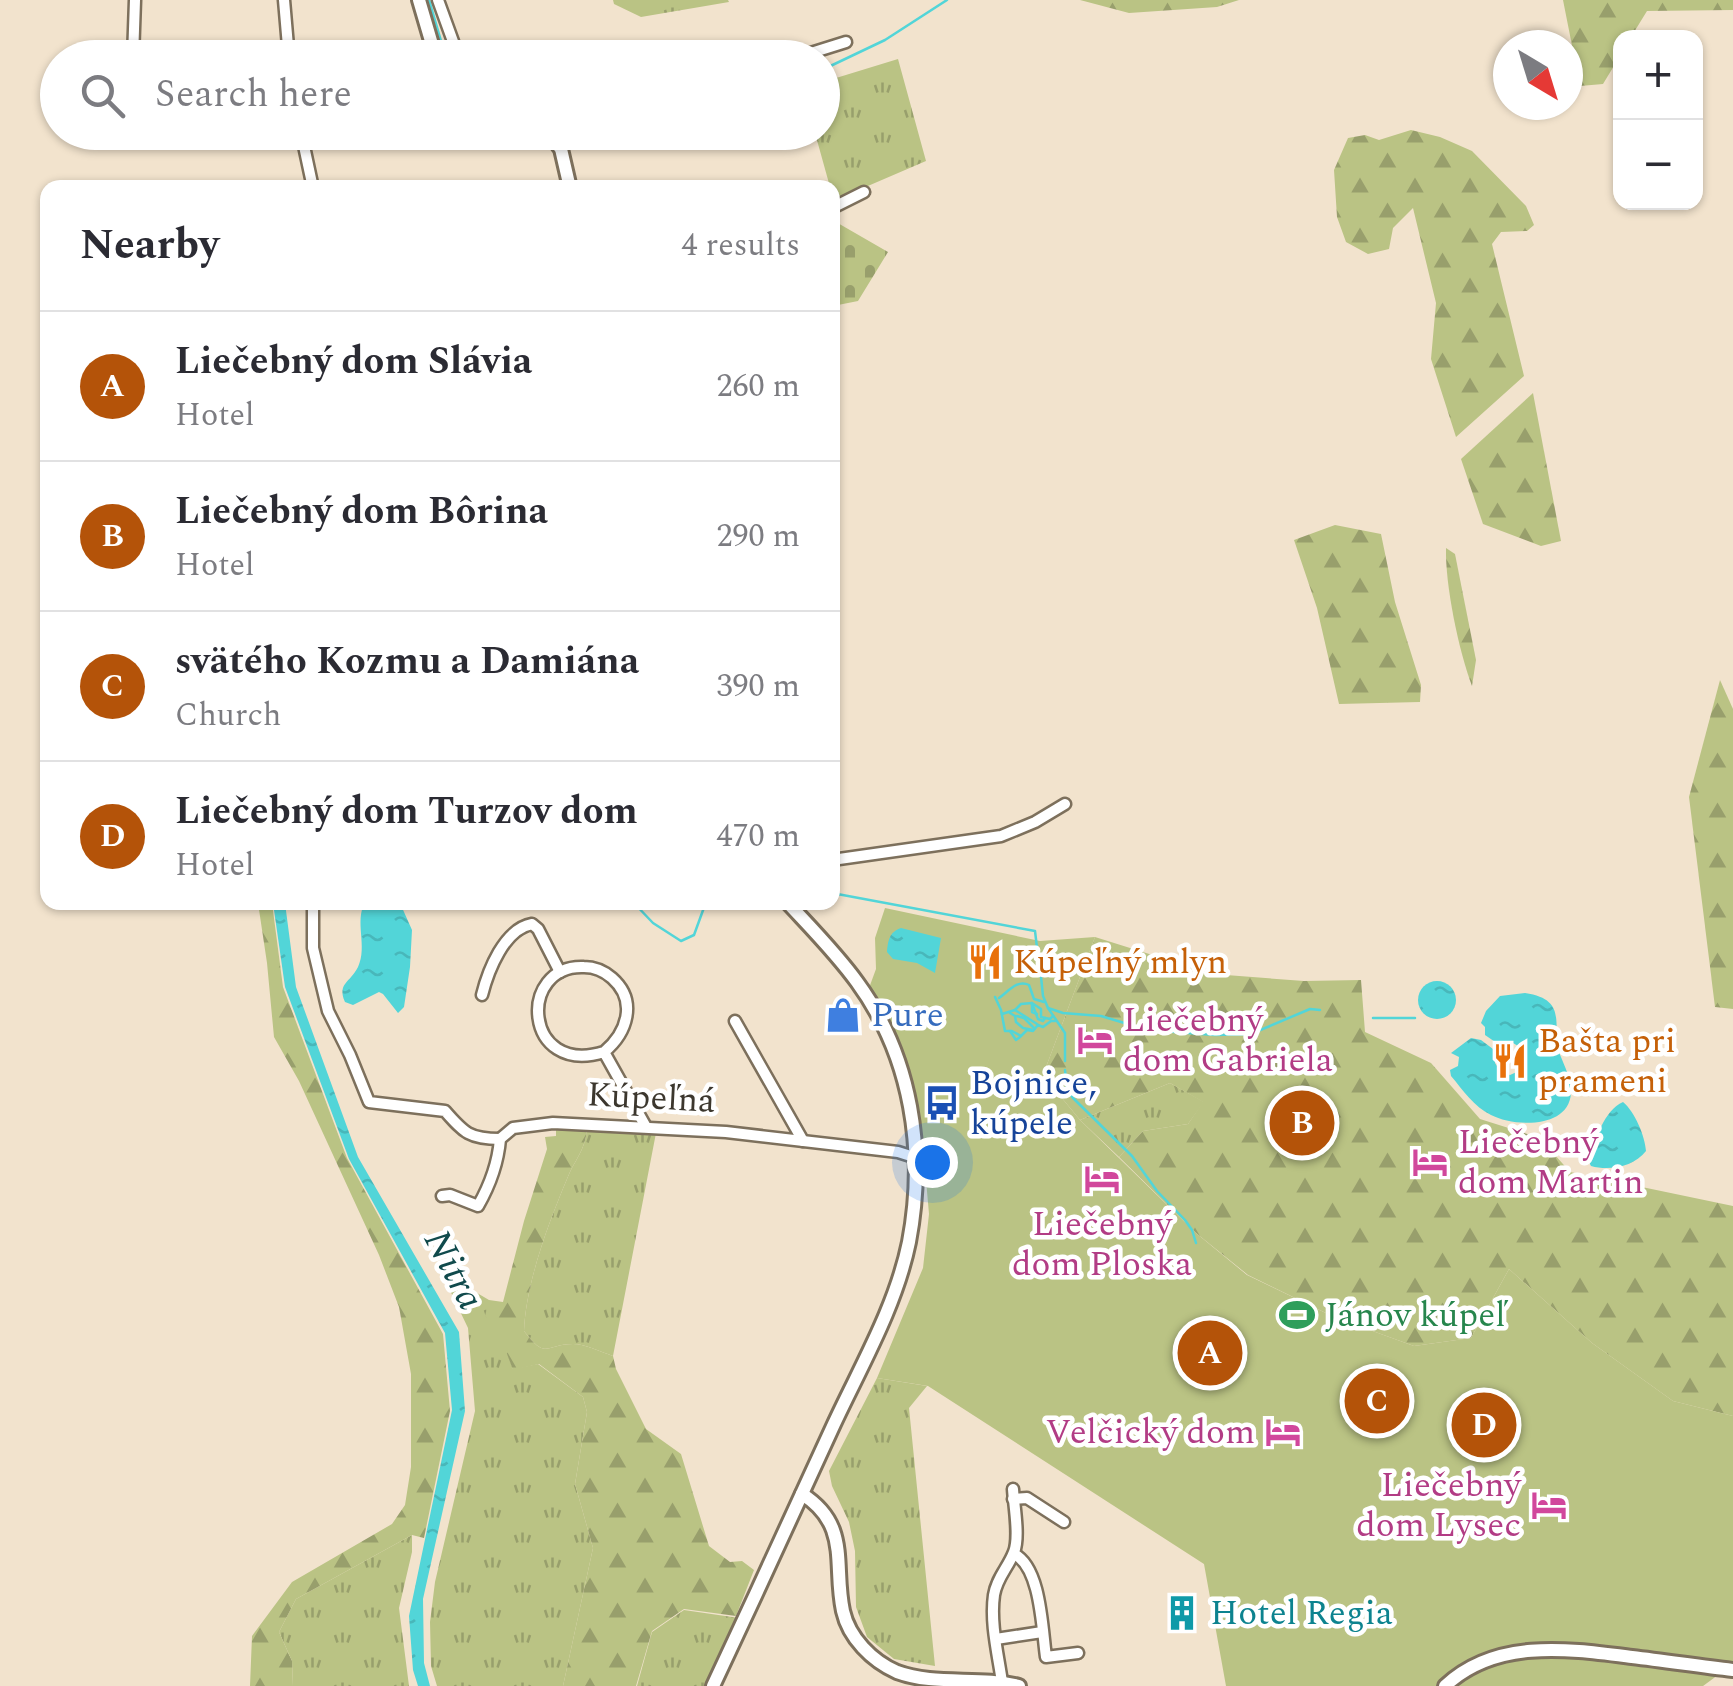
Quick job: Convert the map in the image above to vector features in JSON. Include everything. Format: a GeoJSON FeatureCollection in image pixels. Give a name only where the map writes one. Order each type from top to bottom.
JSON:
{"type":"FeatureCollection","features":[{"type":"Feature","properties":{"kind":"street"},"geometry":{"type":"LineString","coordinates":[[134,40],[136,0]]}},
{"type":"Feature","properties":{"kind":"street"},"geometry":{"type":"LineString","coordinates":[[284,0],[287,40]]}},
{"type":"Feature","properties":{"kind":"street"},"geometry":{"type":"LineString","coordinates":[[419,0],[431,40]]}},
{"type":"Feature","properties":{"kind":"street"},"geometry":{"type":"LineString","coordinates":[[438,0],[452,40]]}},
{"type":"Feature","properties":{"kind":"street"},"geometry":{"type":"LineString","coordinates":[[840,44],[846,42]]}},
{"type":"Feature","properties":{"kind":"street"},"geometry":{"type":"LineString","coordinates":[[305,150],[310,180]]}},
{"type":"Feature","properties":{"kind":"street"},"geometry":{"type":"LineString","coordinates":[[561,150],[568,180]]}},
{"type":"Feature","properties":{"kind":"street"},"geometry":{"type":"LineString","coordinates":[[840,204],[864,192]]}},
{"type":"Feature","properties":{"kind":"street"},"geometry":{"type":"LineString","coordinates":[[840,859],[1001,836],[1065,804]]}},
{"type":"Feature","properties":{"kind":"street"},"geometry":{"type":"LineString","coordinates":[[313,910],[314,948],[328,1011],[368,1102],[445,1111],[476,1139],[500,1139],[492,1176],[478,1206],[450,1195],[442,1196]]}},
{"type":"Feature","properties":{"kind":"street"},"geometry":{"type":"LineString","coordinates":[[713,1686],[882,1321],[908,1244],[917,1151],[902,1072],[859,984],[794,910]]}},
{"type":"Feature","properties":{"kind":"street"},"geometry":{"type":"LineString","coordinates":[[482,995],[494,958],[524,925],[538,928],[560,972]]}},
{"type":"Feature","properties":{"kind":"street"},"geometry":{"type":"LineString","coordinates":[[577,966],[595,968],[611,976],[622,990],[628,1006],[626,1024],[618,1040],[604,1052],[570,1056],[554,1048],[542,1034],[538,1000],[546,984],[560,972],[577,966]]}},
{"type":"Feature","properties":{"kind":"street","name":"Kúpeľná"},"geometry":{"type":"LineString","coordinates":[[734,1021],[803,1141]]}},
{"type":"Feature","properties":{"kind":"street"},"geometry":{"type":"LineString","coordinates":[[604,1052],[646,1127]]}},
{"type":"Feature","properties":{"kind":"street","name":"Kúpeľná"},"geometry":{"type":"LineString","coordinates":[[500,1139],[513,1128],[553,1123],[726,1132],[917,1151]]}},
{"type":"Feature","properties":{"kind":"street"},"geometry":{"type":"LineString","coordinates":[[802,1494],[817,1504],[832,1525],[840,1551],[843,1610],[849,1627],[870,1654],[883,1665],[923,1680],[1018,1686]]}},
{"type":"Feature","properties":{"kind":"street"},"geometry":{"type":"LineString","coordinates":[[1002,1682],[994,1592],[1014,1554],[1013,1494],[1027,1498],[1064,1522]]}},
{"type":"Feature","properties":{"kind":"street"},"geometry":{"type":"LineString","coordinates":[[1014,1554],[1032,1572],[1046,1657],[1078,1652]]}},
{"type":"Feature","properties":{"kind":"street"},"geometry":{"type":"LineString","coordinates":[[996,1639],[1042,1632]]}},
{"type":"Feature","properties":{"kind":"street"},"geometry":{"type":"LineString","coordinates":[[1446,1686],[1488,1659],[1540,1648],[1733,1670]]}},
{"type":"Feature","properties":{"kind":"green space"},"geometry":{"type":"Polygon","coordinates":[[[613,0],[728,0],[729,2],[641,17],[613,0]]]}},
{"type":"Feature","properties":{"kind":"green space"},"geometry":{"type":"Polygon","coordinates":[[[1080,0],[1239,0],[1217,7],[1129,13],[1080,0]]]}},
{"type":"Feature","properties":{"kind":"green space"},"geometry":{"type":"Polygon","coordinates":[[[1563,0],[1733,0],[1733,10],[1647,11],[1635,30],[1613,30],[1613,68],[1603,84],[1583,86],[1583,30],[1569,30],[1563,0]]]}},
{"type":"Feature","properties":{"kind":"green space"},"geometry":{"type":"Polygon","coordinates":[[[898,59],[926,161],[840,198],[840,180],[828,180],[820,150],[840,150],[840,77],[898,59]]]}},
{"type":"Feature","properties":{"kind":"green space"},"geometry":{"type":"Polygon","coordinates":[[[1411,130],[1472,151],[1526,206],[1534,225],[1527,231],[1501,232],[1492,244],[1524,376],[1456,437],[1431,359],[1436,303],[1413,208],[1393,228],[1389,249],[1368,254],[1346,242],[1337,217],[1334,170],[1348,138],[1365,135],[1379,140],[1411,130]]]}},
{"type":"Feature","properties":{"kind":"green space"},"geometry":{"type":"Polygon","coordinates":[[[840,224],[888,252],[858,301],[840,305],[840,224]]]}},
{"type":"Feature","properties":{"kind":"green space"},"geometry":{"type":"Polygon","coordinates":[[[1533,393],[1561,541],[1541,546],[1483,524],[1461,459],[1533,393]]]}},
{"type":"Feature","properties":{"kind":"green space"},"geometry":{"type":"Polygon","coordinates":[[[1335,525],[1381,534],[1395,602],[1421,685],[1420,702],[1339,704],[1317,608],[1294,540],[1335,525]]]}},
{"type":"Feature","properties":{"kind":"green space"},"geometry":{"type":"Polygon","coordinates":[[[1446,548],[1455,554],[1476,660],[1472,686],[1454,618],[1446,548]]]}},
{"type":"Feature","properties":{"kind":"green space"},"geometry":{"type":"Polygon","coordinates":[[[1720,680],[1733,709],[1733,1009],[1715,1007],[1689,797],[1720,680]]]}},
{"type":"Feature","properties":{"kind":"green space"},"geometry":{"type":"Polygon","coordinates":[[[885,908],[1040,941],[1095,937],[1043,1075],[1080,1120],[1196,1233],[1247,1275],[1334,1317],[1414,1346],[1471,1338],[1509,1269],[1592,1343],[1673,1401],[1733,1416],[1733,1664],[1703,1686],[1226,1686],[1204,1564],[928,1386],[877,1378],[923,1268],[929,1214],[921,1123],[896,1042],[869,988],[876,969],[875,938],[885,908]]]}},
{"type":"Feature","properties":{"kind":"green space"},"geometry":{"type":"Polygon","coordinates":[[[259,910],[273,910],[283,987],[347,1158],[443,1334],[450,1411],[424,1538],[412,1535],[296,1599],[279,1632],[292,1661],[293,1686],[250,1686],[252,1636],[292,1582],[392,1524],[405,1505],[411,1467],[411,1374],[399,1307],[379,1255],[299,1081],[274,1037],[259,910]]]}},
{"type":"Feature","properties":{"kind":"green space"},"geometry":{"type":"Polygon","coordinates":[[[1095,937],[1213,974],[1304,981],[1361,980],[1365,1032],[1431,1063],[1480,1119],[1540,1138],[1570,1172],[1733,1206],[1733,1416],[1673,1401],[1592,1343],[1509,1269],[1471,1338],[1414,1346],[1334,1317],[1248,1275],[1196,1233],[1119,1157],[1143,1131],[1188,1124],[1203,1102],[1170,1083],[1080,1120],[1043,1075],[1095,937]]]}},
{"type":"Feature","properties":{"kind":"green space"},"geometry":{"type":"Polygon","coordinates":[[[1170,1083],[1204,1102],[1188,1124],[1143,1131],[1119,1157],[1080,1120],[1170,1083]]]}},
{"type":"Feature","properties":{"kind":"green space"},"geometry":{"type":"Polygon","coordinates":[[[556,1127],[587,1129],[586,1137],[539,1254],[524,1331],[542,1348],[578,1344],[613,1356],[646,1429],[681,1454],[709,1546],[730,1562],[742,1561],[754,1570],[736,1616],[684,1609],[652,1631],[636,1686],[563,1686],[593,1548],[575,1484],[587,1412],[583,1397],[539,1364],[513,1370],[503,1343],[485,1316],[489,1300],[503,1302],[547,1149],[545,1137],[556,1136],[556,1127]]]}},
{"type":"Feature","properties":{"kind":"green space"},"geometry":{"type":"Polygon","coordinates":[[[587,1129],[656,1133],[613,1356],[578,1344],[542,1348],[524,1331],[539,1254],[587,1129]]]}},
{"type":"Feature","properties":{"kind":"green space"},"geometry":{"type":"Polygon","coordinates":[[[453,1274],[489,1300],[513,1369],[538,1364],[583,1397],[587,1412],[575,1484],[593,1548],[563,1686],[437,1686],[431,1666],[430,1622],[435,1582],[475,1411],[468,1328],[445,1280],[453,1274]]]}},
{"type":"Feature","properties":{"kind":"green space"},"geometry":{"type":"Polygon","coordinates":[[[877,1378],[927,1386],[909,1408],[935,1666],[894,1659],[867,1637],[856,1607],[855,1551],[849,1522],[829,1471],[877,1378]]]}},
{"type":"Feature","properties":{"kind":"green space"},"geometry":{"type":"Polygon","coordinates":[[[412,1535],[399,1608],[409,1686],[293,1686],[292,1661],[279,1632],[296,1599],[412,1535]]]}},
{"type":"Feature","properties":{"kind":"green space"},"geometry":{"type":"Polygon","coordinates":[[[684,1610],[739,1618],[707,1686],[637,1686],[652,1632],[684,1610]]]}},
{"type":"Feature","properties":{"kind":"water"},"geometry":{"type":"Polygon","coordinates":[[[274,910],[286,910],[296,987],[358,1157],[459,1332],[465,1411],[423,1599],[424,1663],[430,1686],[418,1686],[413,1670],[409,1616],[452,1410],[445,1333],[349,1159],[285,987],[274,910]]]}},
{"type":"Feature","properties":{"kind":"water"},"geometry":{"type":"Polygon","coordinates":[[[362,910],[403,910],[412,930],[404,1007],[398,1013],[379,992],[353,1005],[345,1002],[343,987],[361,959],[362,910]]]}},
{"type":"Feature","properties":{"kind":"water"},"geometry":{"type":"Polygon","coordinates":[[[901,928],[941,938],[935,973],[917,963],[893,959],[887,952],[892,934],[901,928]]]}},
{"type":"Feature","properties":{"kind":"water"},"geometry":{"type":"Polygon","coordinates":[[[1437,981],[1451,986],[1456,1000],[1451,1014],[1437,1019],[1423,1014],[1418,1000],[1423,986],[1437,981]]]}},
{"type":"Feature","properties":{"kind":"water"},"geometry":{"type":"Polygon","coordinates":[[[1525,993],[1552,1005],[1557,1047],[1571,1093],[1561,1113],[1551,1119],[1526,1123],[1485,1112],[1464,1092],[1450,1070],[1458,1066],[1459,1057],[1451,1053],[1471,1038],[1497,1052],[1495,1063],[1501,1072],[1510,1075],[1521,1070],[1526,1061],[1523,1049],[1513,1043],[1501,1046],[1485,1035],[1481,1023],[1500,996],[1525,993]]]}},
{"type":"Feature","properties":{"kind":"water"},"geometry":{"type":"Polygon","coordinates":[[[1623,1102],[1639,1125],[1646,1151],[1621,1166],[1591,1166],[1588,1160],[1601,1127],[1610,1112],[1623,1102]]]}},
{"type":"Feature","properties":{"kind":"waterway"},"geometry":{"type":"LineString","coordinates":[[429,0],[441,40]]}},
{"type":"Feature","properties":{"kind":"waterway"},"geometry":{"type":"LineString","coordinates":[[840,61],[885,40],[947,0]]}},
{"type":"Feature","properties":{"kind":"waterway"},"geometry":{"type":"LineString","coordinates":[[840,894],[1035,931],[1038,956]]}},
{"type":"Feature","properties":{"kind":"waterway"},"geometry":{"type":"LineString","coordinates":[[641,910],[681,941],[694,935],[703,910]]}},
{"type":"Feature","properties":{"kind":"waterway"},"geometry":{"type":"LineString","coordinates":[[1040,967],[1043,996],[1065,1033],[1065,1061]]}},
{"type":"Feature","properties":{"kind":"waterway"},"geometry":{"type":"LineString","coordinates":[[999,998],[1025,984],[1034,999],[1044,1002]]}},
{"type":"Feature","properties":{"kind":"waterway"},"geometry":{"type":"LineString","coordinates":[[995,997],[1005,1031],[1021,1036],[1038,1025],[1043,1027],[1055,1021]]}},
{"type":"Feature","properties":{"kind":"waterway"},"geometry":{"type":"LineString","coordinates":[[1032,1003],[1041,1009],[1041,1017],[1053,1016]]}},
{"type":"Feature","properties":{"kind":"waterway"},"geometry":{"type":"LineString","coordinates":[[1015,1010],[1021,1004],[1032,1003],[1032,1012],[1037,1014]]}},
{"type":"Feature","properties":{"kind":"waterway"},"geometry":{"type":"LineString","coordinates":[[1033,1006],[1038,1019],[1045,1018]]}},
{"type":"Feature","properties":{"kind":"waterway"},"geometry":{"type":"LineString","coordinates":[[1048,1008],[1101,1016],[1148,1030],[1215,1035],[1251,1034],[1310,1009],[1320,1010]]}},
{"type":"Feature","properties":{"kind":"waterway"},"geometry":{"type":"LineString","coordinates":[[1002,1014],[1015,1010],[1037,1024]]}},
{"type":"Feature","properties":{"kind":"waterway"},"geometry":{"type":"LineString","coordinates":[[1010,1013],[1023,1028],[1033,1030]]}},
{"type":"Feature","properties":{"kind":"waterway"},"geometry":{"type":"LineString","coordinates":[[1017,1016],[1034,1028]]}},
{"type":"Feature","properties":{"kind":"waterway"},"geometry":{"type":"LineString","coordinates":[[1373,1018],[1415,1018]]}},
{"type":"Feature","properties":{"kind":"waterway"},"geometry":{"type":"LineString","coordinates":[[1010,1031],[1016,1040],[1020,1037]]}},
{"type":"Feature","properties":{"kind":"waterway"},"geometry":{"type":"LineString","coordinates":[[1065,1070],[1067,1090],[1073,1098],[1132,1156],[1157,1191],[1185,1220],[1196,1243]]}},
{"type":"Feature","properties":{"kind":"place","name":"Kúpeľný mlyn"},"geometry":{"type":"Point","coordinates":[985,962]}},
{"type":"Feature","properties":{"kind":"place","name":"Pure"},"geometry":{"type":"Point","coordinates":[843,1015]}},
{"type":"Feature","properties":{"kind":"place","name":"Liečebný dom Gabriela"},"geometry":{"type":"Point","coordinates":[1095,1040]}},
{"type":"Feature","properties":{"kind":"place","name":"Bašta pri prameni"},"geometry":{"type":"Point","coordinates":[1510,1061]}},
{"type":"Feature","properties":{"kind":"place","name":"Bojnice, kúpele"},"geometry":{"type":"Point","coordinates":[942,1103]}},
{"type":"Feature","properties":{"kind":"place","name":"Liečebný dom Bôrina"},"geometry":{"type":"Point","coordinates":[1302,1123]}},
{"type":"Feature","properties":{"kind":"place","name":"Liečebný dom Martin"},"geometry":{"type":"Point","coordinates":[1430,1162]}},
{"type":"Feature","properties":{"kind":"place","name":"Liečebný dom Ploska"},"geometry":{"type":"Point","coordinates":[1102,1179]}},
{"type":"Feature","properties":{"kind":"place","name":"Jánov kúpeľ"},"geometry":{"type":"Point","coordinates":[1297,1315]}},
{"type":"Feature","properties":{"kind":"place","name":"Liečebný dom Slávia"},"geometry":{"type":"Point","coordinates":[1210,1353]}},
{"type":"Feature","properties":{"kind":"place","name":"svätého Kozmu a Damiána"},"geometry":{"type":"Point","coordinates":[1377,1401]}},
{"type":"Feature","properties":{"kind":"place","name":"Liečebný dom Turzov dom"},"geometry":{"type":"Point","coordinates":[1484,1425]}},
{"type":"Feature","properties":{"kind":"place","name":"Velčický dom"},"geometry":{"type":"Point","coordinates":[1283,1432]}},
{"type":"Feature","properties":{"kind":"place","name":"Liečebný dom Lysec"},"geometry":{"type":"Point","coordinates":[1549,1505]}},
{"type":"Feature","properties":{"kind":"place","name":"Hotel Regia"},"geometry":{"type":"Point","coordinates":[1182,1613]}},
{"type":"Feature","properties":{"kind":"water label","name":"Nitra"},"geometry":{"type":"Point","coordinates":[453,1270]}}]}
